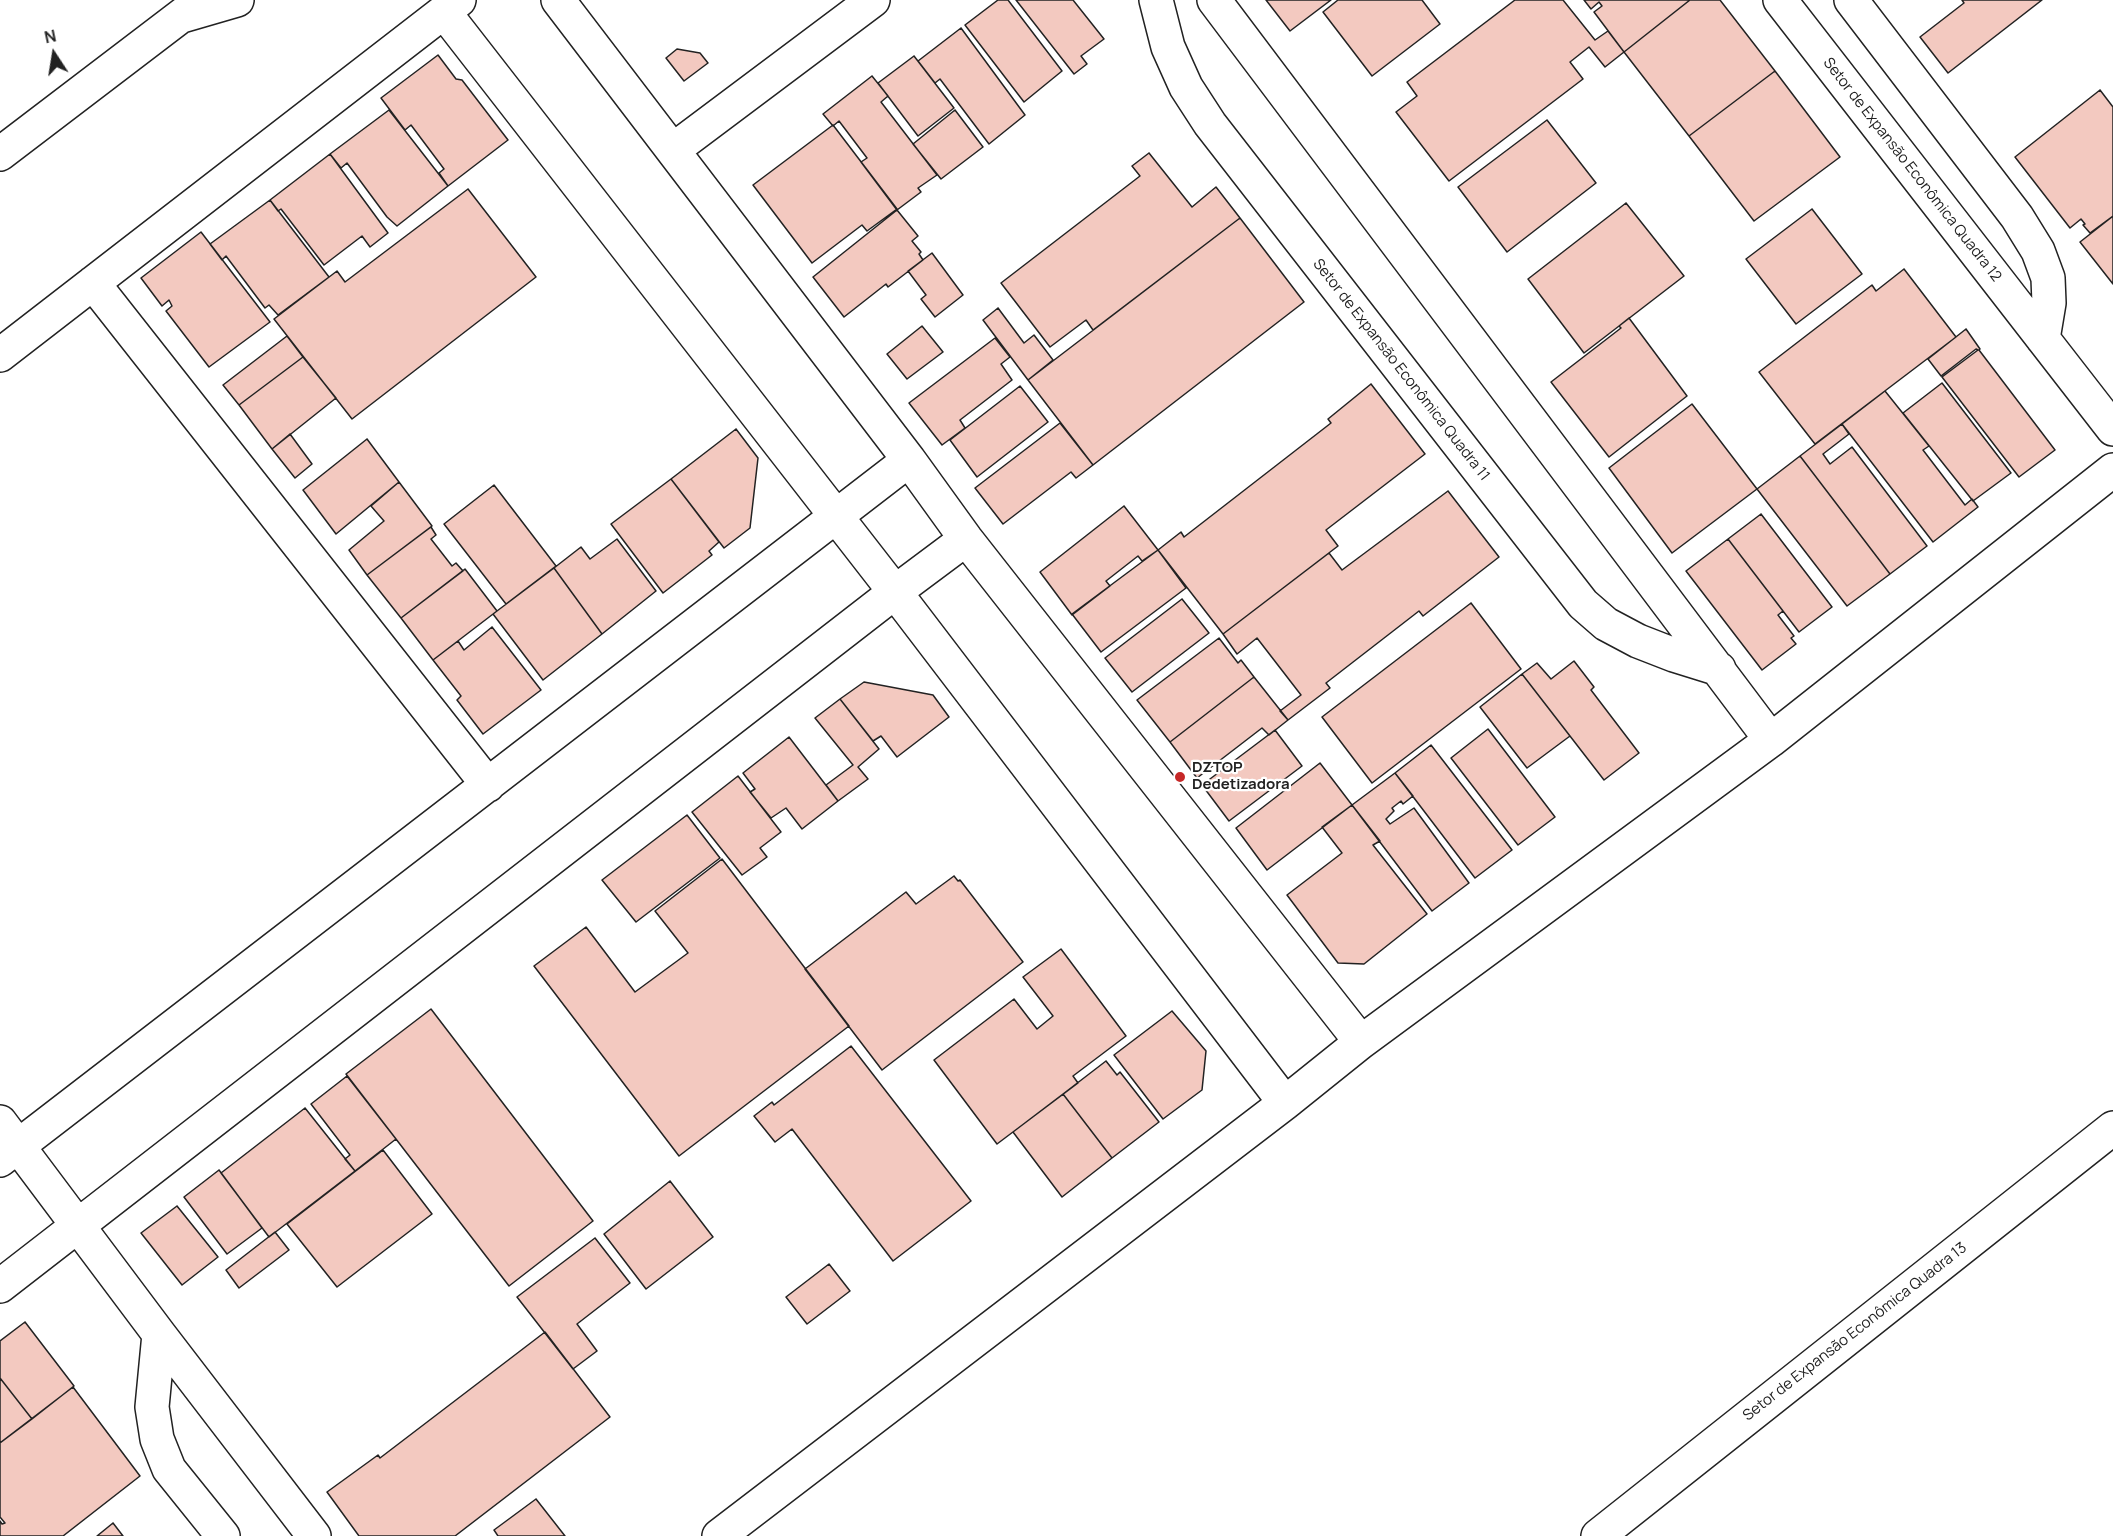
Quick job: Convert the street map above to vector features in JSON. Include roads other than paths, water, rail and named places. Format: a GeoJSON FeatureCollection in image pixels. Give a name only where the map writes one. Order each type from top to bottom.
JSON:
{"type":"FeatureCollection","features":[{"type":"Feature","properties":{"kind":"main road"},"geometry":{"type":"LineString","coordinates":[[0,154],[191,8],[237,0]]}},
{"type":"Feature","properties":{"kind":"main road"},"geometry":{"type":"LineString","coordinates":[[558,0],[909,460],[966,539],[1361,1042]]}},
{"type":"Feature","properties":{"kind":"main road"},"geometry":{"type":"LineString","coordinates":[[673,150],[873,0]]}},
{"type":"Feature","properties":{"kind":"main road","name":"Setor de Expansão Econômica Quadra 11"},"geometry":{"type":"LineString","coordinates":[[1156,0],[1168,47],[1186,87],[1210,124],[1583,604],[1606,624],[1638,641],[1719,669]]}},
{"type":"Feature","properties":{"kind":"main road"},"geometry":{"type":"LineString","coordinates":[[1214,0],[1771,740]]}},
{"type":"Feature","properties":{"kind":"main road","name":"Setor de Expansão Econômica Quadra 12"},"geometry":{"type":"LineString","coordinates":[[1780,0],[2113,429]]}},
{"type":"Feature","properties":{"kind":"main road"},"geometry":{"type":"LineString","coordinates":[[1851,0],[2017,218],[2038,251],[2048,278],[2049,303],[2043,339]]}},
{"type":"Feature","properties":{"kind":"main road"},"geometry":{"type":"LineString","coordinates":[[0,355],[451,6],[836,516],[1285,1103]]}},
{"type":"Feature","properties":{"kind":"main road"},"geometry":{"type":"LineString","coordinates":[[93,283],[488,785]]}},
{"type":"Feature","properties":{"kind":"main road"},"geometry":{"type":"LineString","coordinates":[[314,1536],[79,1226],[6,1143],[488,785],[909,460]]}},
{"type":"Feature","properties":{"kind":"main road"},"geometry":{"type":"LineString","coordinates":[[719,1536],[1285,1103],[1361,1042],[1771,740],[2113,470]]}},
{"type":"Feature","properties":{"kind":"main road"},"geometry":{"type":"LineString","coordinates":[[0,1286],[894,592],[966,539]]}},
{"type":"Feature","properties":{"kind":"main road","name":"Setor de Expansão Econômica Quadra 13"},"geometry":{"type":"LineString","coordinates":[[1598,1536],[2113,1128]]}},
{"type":"Feature","properties":{"kind":"main road"},"geometry":{"type":"LineString","coordinates":[[159,1334],[152,1407],[157,1440],[169,1469],[223,1536]]}},
{"type":"Feature","properties":{"kind":"place","name":"DZTOP Dedetizadora"},"geometry":{"type":"Point","coordinates":[1180,777]}}]}
